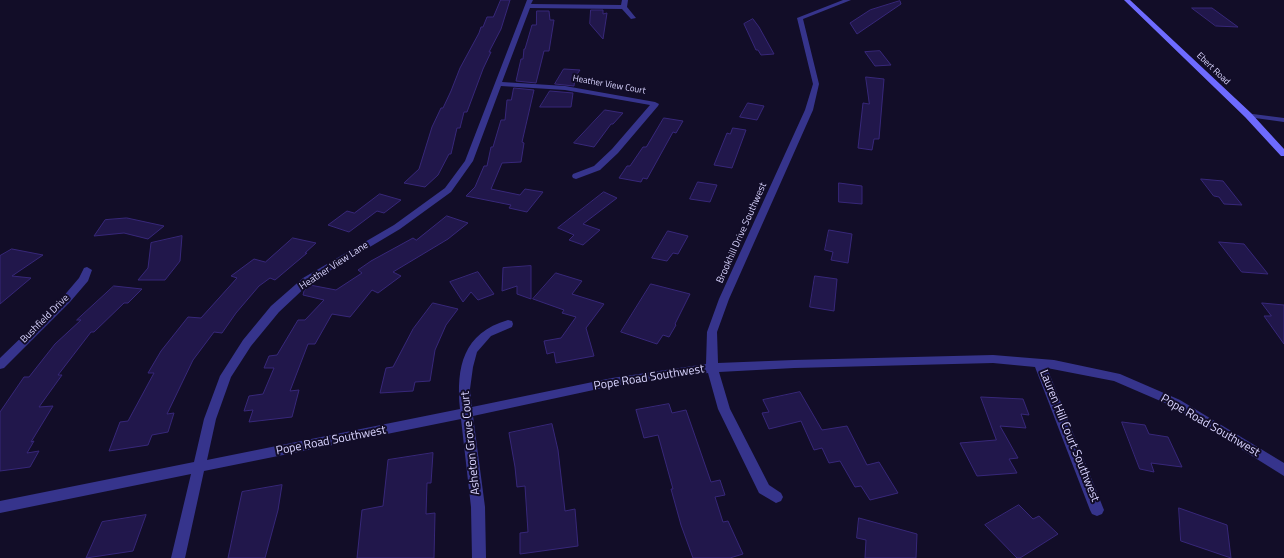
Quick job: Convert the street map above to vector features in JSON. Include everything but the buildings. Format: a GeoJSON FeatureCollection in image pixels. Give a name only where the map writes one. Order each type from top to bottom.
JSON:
{"type":"FeatureCollection","features":[{"type":"Feature","properties":{"kind":"main road","name":"Ebert Road"},"geometry":{"type":"LineString","coordinates":[[1127,0],[1248,115],[1284,154]]}},
{"type":"Feature","properties":{"kind":"street"},"geometry":{"type":"LineString","coordinates":[[625,0],[624,7],[633,18]]}},
{"type":"Feature","properties":{"kind":"street","name":"Brookhill Drive Southwest"},"geometry":{"type":"LineString","coordinates":[[776,497],[764,489],[724,409],[712,368],[712,332],[724,299],[809,110],[816,84],[800,18],[848,0]]}},
{"type":"Feature","properties":{"kind":"street"},"geometry":{"type":"LineString","coordinates":[[528,3],[624,7]]}},
{"type":"Feature","properties":{"kind":"street","name":"Heather View Lane"},"geometry":{"type":"LineString","coordinates":[[178,558],[200,468],[210,419],[226,376],[247,343],[275,309],[307,280],[397,227],[448,190],[469,161],[528,3]]}},
{"type":"Feature","properties":{"kind":"street","name":"Heather View Court"},"geometry":{"type":"LineString","coordinates":[[498,84],[565,88],[655,104],[615,151],[597,168],[576,176]]}},
{"type":"Feature","properties":{"kind":"street"},"geometry":{"type":"LineString","coordinates":[[1248,115],[1284,120]]}},
{"type":"Feature","properties":{"kind":"street","name":"Bushfield Drive"},"geometry":{"type":"LineString","coordinates":[[0,365],[66,300],[84,279],[87,270]]}},
{"type":"Feature","properties":{"kind":"street","name":"Asheton Grove Court"},"geometry":{"type":"LineString","coordinates":[[480,558],[478,507],[464,389],[467,367],[472,351],[487,333],[508,324]]}},
{"type":"Feature","properties":{"kind":"street","name":"Pope Road Southwest"},"geometry":{"type":"LineString","coordinates":[[0,507],[200,468],[612,382],[712,368],[794,364],[985,359],[1054,364],[1116,377],[1176,403],[1284,470]]}},
{"type":"Feature","properties":{"kind":"street","name":"Lauren Hill Court Southwest"},"geometry":{"type":"LineString","coordinates":[[1040,363],[1098,510]]}}]}
